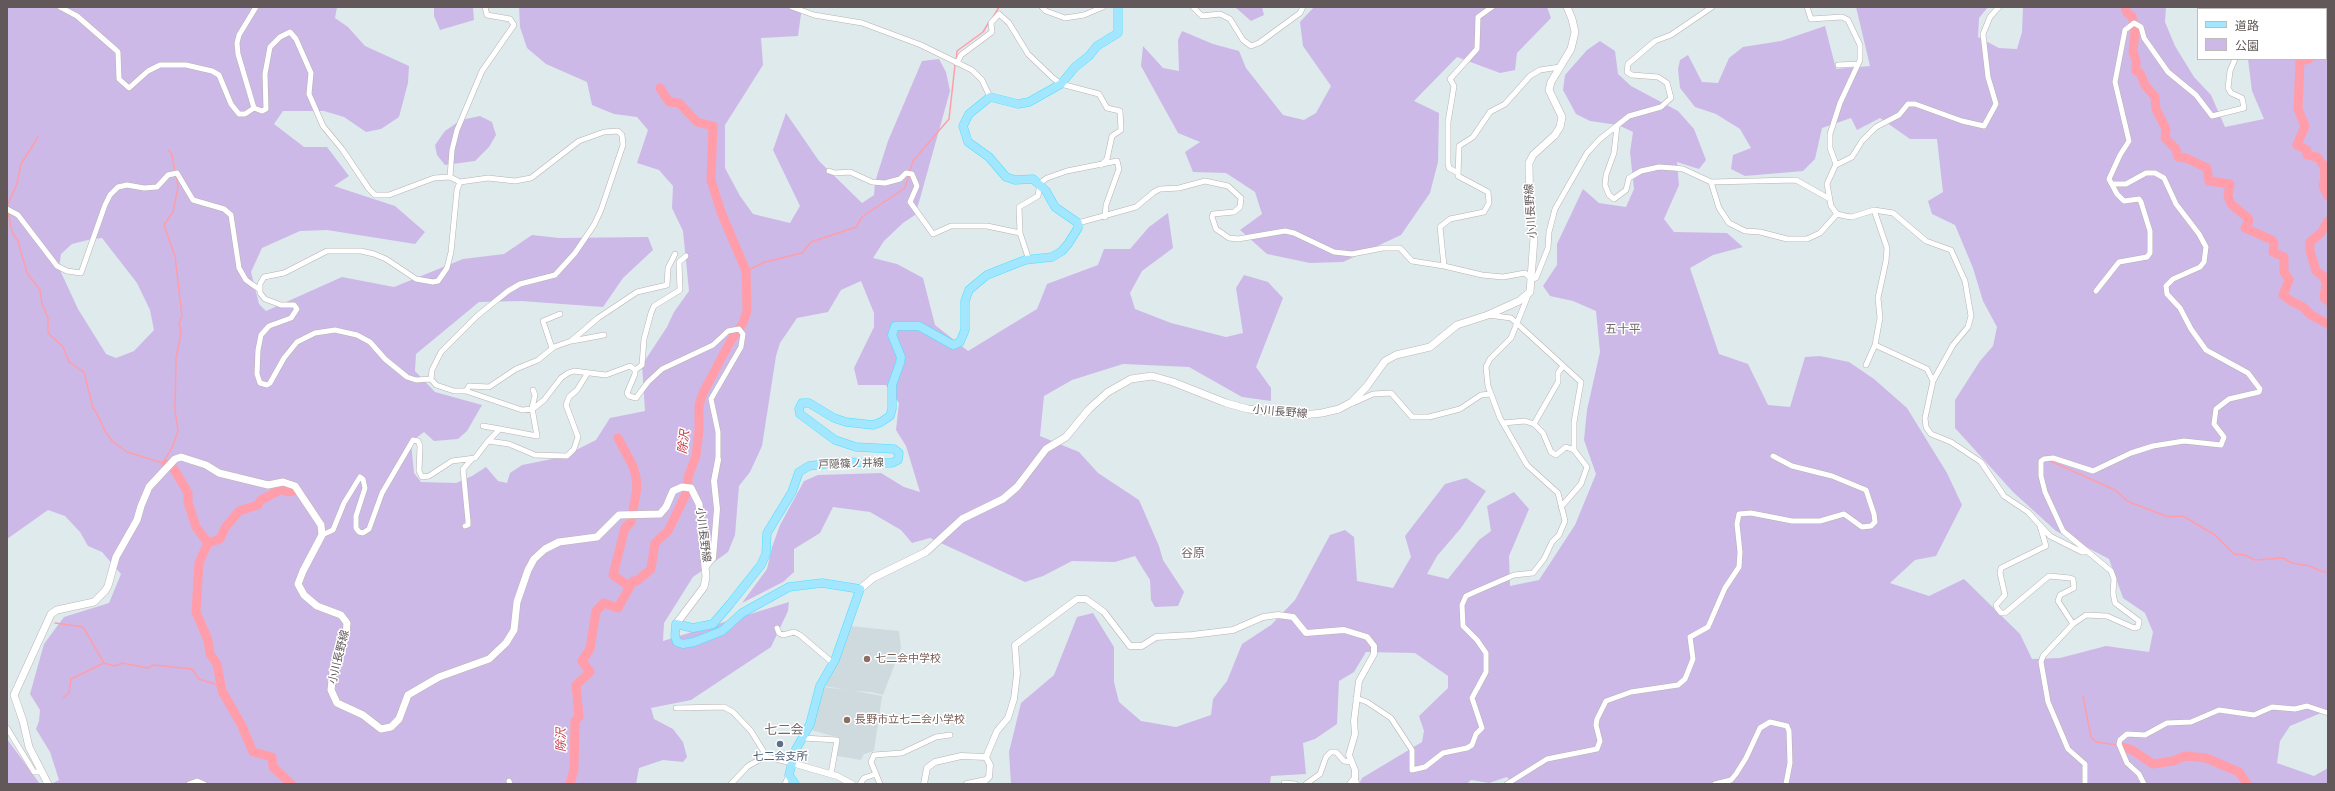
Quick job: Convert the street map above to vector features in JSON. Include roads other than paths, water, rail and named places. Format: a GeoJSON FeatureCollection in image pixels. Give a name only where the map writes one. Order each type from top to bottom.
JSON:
{"type":"FeatureCollection","features":[{"type":"Feature","properties":{"kind":"main road"},"geometry":{"type":"LineString","coordinates":[[1078,223],[1055,207],[1040,184],[1033,179],[1015,180],[1006,177],[989,157],[968,142],[963,132],[965,120],[990,97],[1018,104],[1029,102],[1061,84],[1075,67],[1089,56],[1096,46],[1118,33],[1118,7]]}},
{"type":"Feature","properties":{"kind":"main road","name":"小川長野線"},"geometry":{"type":"LineString","coordinates":[[860,589],[873,578],[926,552],[962,519],[1003,499],[1017,487],[1046,449],[1066,437],[1089,409],[1108,392],[1131,379],[1152,376],[1173,382],[1226,403],[1269,413],[1322,413],[1338,409],[1352,402],[1384,361],[1396,355],[1430,347],[1457,325],[1488,315],[1519,301],[1530,292],[1534,238],[1530,222],[1529,163],[1533,155],[1555,135],[1560,127],[1562,118],[1549,90],[1571,49],[1575,32],[1567,7]]}},
{"type":"Feature","properties":{"kind":"main road","name":"戸隠篠ノ井線"},"geometry":{"type":"LineString","coordinates":[[676,624],[693,628],[713,624],[730,604],[761,565],[766,554],[767,533],[792,492],[799,472],[809,466],[839,462],[892,463],[898,460],[899,453],[894,449],[856,447],[836,440],[800,414],[800,405],[809,403],[834,418],[846,422],[873,425],[886,419],[892,409],[892,385],[901,357],[892,336],[895,326],[919,326],[953,345],[960,342],[965,330],[965,301],[969,290],[987,275],[1029,260],[1052,257],[1062,251],[1073,237],[1078,223]]}},
{"type":"Feature","properties":{"kind":"main road"},"geometry":{"type":"LineString","coordinates":[[48,784],[29,747],[24,720],[14,695],[51,614],[57,610],[94,602],[108,586],[116,557],[137,520],[140,506],[149,487],[175,459],[181,457],[206,465],[219,473],[268,485],[283,482],[295,486],[321,525],[322,535]]}},
{"type":"Feature","properties":{"kind":"main road","name":"小川長野線"},"geometry":{"type":"LineString","coordinates":[[322,535],[312,551],[298,584],[304,595],[317,606],[341,615],[347,623],[346,635],[333,672],[331,690],[337,703],[364,715],[381,729],[391,727],[399,719],[408,695],[439,677],[466,666],[478,665],[489,659],[506,643],[514,630],[518,602],[528,570],[534,559],[545,549],[559,542],[597,537],[620,515],[660,514],[666,507],[673,491],[682,487],[691,488],[699,504],[707,565],[704,587],[676,624]]}},
{"type":"Feature","properties":{"kind":"main road"},"geometry":{"type":"LineString","coordinates":[[676,624],[674,636],[677,642],[683,644],[694,642],[722,631],[742,613],[789,587],[822,583],[860,589],[833,663],[820,686],[810,724],[795,751],[788,775],[795,784]]}},
{"type":"Feature","properties":{"kind":"street"},"geometry":{"type":"LineString","coordinates":[[60,7],[76,16],[118,52],[118,79],[129,88],[148,71],[160,65],[186,65],[212,71],[219,75],[231,104],[239,114],[245,114],[254,108]]}},
{"type":"Feature","properties":{"kind":"street"},"geometry":{"type":"LineString","coordinates":[[254,108],[238,54],[237,43],[239,35],[256,7]]}},
{"type":"Feature","properties":{"kind":"street"},"geometry":{"type":"LineString","coordinates":[[450,177],[452,150],[456,130],[482,71],[514,25],[510,19],[487,15],[485,7]]}},
{"type":"Feature","properties":{"kind":"street"},"geometry":{"type":"LineString","coordinates":[[792,7],[814,15],[862,23],[921,45],[974,72],[982,80],[990,97]]}},
{"type":"Feature","properties":{"kind":"street"},"geometry":{"type":"LineString","coordinates":[[1042,7],[1046,11],[1065,18],[1084,15],[1103,7]]}},
{"type":"Feature","properties":{"kind":"street"},"geometry":{"type":"LineString","coordinates":[[1193,7],[1202,16],[1220,14],[1230,19],[1247,45],[1251,46],[1259,43],[1300,13],[1303,7]]}},
{"type":"Feature","properties":{"kind":"street"},"geometry":{"type":"LineString","coordinates":[[1458,173],[1449,168],[1448,162],[1448,122],[1454,86],[1450,79],[1477,49],[1478,17],[1492,7]]}},
{"type":"Feature","properties":{"kind":"street"},"geometry":{"type":"LineString","coordinates":[[1078,223],[1106,217],[1136,207],[1160,189],[1210,182],[1228,186],[1241,198],[1238,210],[1213,214],[1213,224],[1216,229],[1229,238],[1238,239],[1285,231],[1294,233],[1334,252],[1352,254],[1383,248],[1400,248],[1412,261],[1444,266],[1482,275],[1503,277],[1525,273],[1532,279],[1536,278],[1540,272],[1548,248],[1549,232],[1555,209],[1586,153],[1618,125],[1635,113],[1664,106],[1671,98],[1667,83],[1658,77],[1632,75],[1628,72],[1628,64],[1655,41],[1671,35],[1712,7]]}},
{"type":"Feature","properties":{"kind":"street"},"geometry":{"type":"LineString","coordinates":[[1807,7],[1811,19],[1842,17],[1848,20],[1860,45],[1858,64],[1840,103],[1830,134],[1830,148],[1836,165]]}},
{"type":"Feature","properties":{"kind":"street"},"geometry":{"type":"LineString","coordinates":[[1999,7],[1990,17],[1983,34],[1988,77],[1996,104],[1984,126],[1940,114],[1915,104],[1908,104],[1899,115],[1876,127],[1862,141],[1852,157],[1836,165],[1827,184],[1828,198],[1837,214],[1852,217],[1874,210],[1893,213],[1926,241],[1951,250],[1965,281],[1971,316],[1968,327],[1953,345],[1933,381],[1925,418],[1926,427],[1931,434],[1951,442],[1981,462],[2004,496],[2028,512],[2050,536],[2082,552],[2086,552]]}},
{"type":"Feature","properties":{"kind":"street"},"geometry":{"type":"LineString","coordinates":[[2212,7],[2230,7]]}},
{"type":"Feature","properties":{"kind":"street"},"geometry":{"type":"LineString","coordinates":[[957,63],[962,55],[992,32],[991,23],[999,14],[1009,23],[1028,54],[1061,84],[1099,94],[1107,108],[1118,109],[1122,114],[1120,130],[1112,136],[1107,159],[1101,165]]}},
{"type":"Feature","properties":{"kind":"street"},"geometry":{"type":"LineString","coordinates":[[2096,291],[2119,262],[2147,257],[2150,253],[2150,231],[2141,202],[2139,200],[2124,201],[2117,194],[2109,179],[2129,141],[2115,82],[2125,30],[2128,26],[2134,23],[2141,27],[2144,38],[2168,72],[2196,95],[2212,116],[2244,108],[2242,98],[2231,92],[2228,88],[2230,71],[2235,60]]}},
{"type":"Feature","properties":{"kind":"street"},"geometry":{"type":"LineString","coordinates":[[254,108],[262,111],[266,109],[265,74],[270,47],[280,37],[290,32],[296,39],[311,73],[309,94],[323,126],[342,149],[372,193],[389,196],[426,179],[450,177],[460,182],[488,178],[515,181],[531,178],[579,141],[604,132],[618,131],[622,135],[623,145],[601,210],[594,225],[575,253],[555,275],[520,284],[508,291],[477,316],[441,352],[432,370],[431,379]]}},
{"type":"Feature","properties":{"kind":"street"},"geometry":{"type":"LineString","coordinates":[[1838,65],[1858,64]]}},
{"type":"Feature","properties":{"kind":"street"},"geometry":{"type":"LineString","coordinates":[[1444,266],[1440,227],[1450,219],[1484,212],[1489,203],[1488,192],[1461,179],[1458,173],[1459,146],[1473,137],[1490,112],[1505,104],[1536,72],[1560,67]]}},
{"type":"Feature","properties":{"kind":"street"},"geometry":{"type":"LineString","coordinates":[[1618,125],[1614,153],[1606,175],[1605,186],[1609,195],[1614,199],[1626,190],[1629,178],[1646,168],[1658,167],[1683,169],[1711,182],[1796,180],[1828,198]]}},
{"type":"Feature","properties":{"kind":"street"},"geometry":{"type":"LineString","coordinates":[[1029,260],[1020,233],[1019,207],[1038,196],[1040,184],[1048,178],[1067,171],[1117,161],[1119,169],[1106,205],[1106,217]]}},
{"type":"Feature","properties":{"kind":"street"},"geometry":{"type":"LineString","coordinates":[[829,171],[835,173],[850,172],[872,182],[885,183],[900,179],[906,173],[912,174],[917,186],[910,202],[933,234],[951,226],[987,226],[1020,233]]}},
{"type":"Feature","properties":{"kind":"street"},"geometry":{"type":"LineString","coordinates":[[7,209],[18,215],[57,266],[67,271],[81,273],[105,205],[110,195],[118,187],[126,185],[144,188],[157,187],[168,175],[177,172],[193,200],[224,209],[231,215],[239,268],[246,280],[260,290]]}},
{"type":"Feature","properties":{"kind":"street"},"geometry":{"type":"LineString","coordinates":[[2085,784],[2085,764],[2068,749],[2048,702],[2046,679],[2041,662],[2046,652],[2057,643],[2073,624],[2086,615],[2092,614],[2107,616],[2134,628],[2139,624],[2136,617],[2127,613],[2115,603],[2113,593],[2114,579],[2111,571],[2086,552],[2063,531],[2045,492],[2041,476],[2041,462],[2044,459],[2053,458],[2093,471],[2131,453],[2153,446],[2184,441],[2221,445],[2224,437],[2214,424],[2216,409],[2229,399],[2259,392],[2260,389],[2248,373],[2206,350],[2191,329],[2180,308],[2167,294],[2166,286],[2173,279],[2200,267],[2204,262],[2206,247],[2199,234],[2176,204],[2164,178],[2155,174],[2146,173],[2126,184],[2112,184]]}},
{"type":"Feature","properties":{"kind":"street"},"geometry":{"type":"LineString","coordinates":[[460,182],[457,190],[451,252],[447,268],[438,281],[433,282],[416,279],[386,259],[361,251],[327,251],[289,270],[264,277],[262,279],[260,290],[262,296],[269,302],[294,305],[297,309],[291,318],[269,326],[261,335],[257,374],[260,383],[267,385],[270,383],[284,358],[297,342],[315,333],[335,330],[357,335],[370,342],[384,359],[407,377],[416,380],[431,379],[441,387],[454,391],[466,391],[522,410],[533,409],[544,400],[561,378],[568,373],[574,371],[586,374],[606,375],[625,366],[630,366],[634,370]]}},
{"type":"Feature","properties":{"kind":"street"},"geometry":{"type":"LineString","coordinates":[[1711,182],[1719,208],[1729,223],[1745,231],[1760,232],[1787,238],[1807,239],[1820,233],[1837,214]]}},
{"type":"Feature","properties":{"kind":"street"},"geometry":{"type":"LineString","coordinates":[[1866,365],[1874,346],[1880,318],[1878,298],[1886,261],[1887,248],[1874,210]]}},
{"type":"Feature","properties":{"kind":"street"},"geometry":{"type":"LineString","coordinates":[[572,341],[598,318],[637,292],[666,285],[668,268],[675,254]]}},
{"type":"Feature","properties":{"kind":"street"},"geometry":{"type":"LineString","coordinates":[[686,256],[679,262],[680,290],[654,306],[644,339],[642,365],[634,370],[627,393],[632,398],[639,395],[648,382],[662,369],[713,345],[728,331],[739,329],[743,334],[741,347],[711,399],[718,432],[718,460],[714,480],[717,509],[713,558],[707,565]]}},
{"type":"Feature","properties":{"kind":"street"},"geometry":{"type":"LineString","coordinates":[[1356,698],[1367,702],[1390,718],[1412,750],[1412,770],[1424,767],[1442,753],[1458,751],[1472,744],[1476,734],[1482,728],[1472,698],[1474,692],[1483,682],[1487,662],[1486,653],[1477,640],[1463,626],[1462,606],[1466,596],[1514,575],[1533,573],[1544,559],[1552,542],[1559,535],[1565,521],[1558,493],[1527,466],[1502,423],[1490,394],[1486,367],[1490,359],[1511,338],[1530,292]]}},
{"type":"Feature","properties":{"kind":"street"},"geometry":{"type":"LineString","coordinates":[[552,348],[543,321],[560,314]]}},
{"type":"Feature","properties":{"kind":"street"},"geometry":{"type":"LineString","coordinates":[[1488,315],[1511,318],[1517,322],[1581,382],[1574,422],[1574,450]]}},
{"type":"Feature","properties":{"kind":"street"},"geometry":{"type":"LineString","coordinates":[[466,391],[470,386],[489,387],[516,369],[538,360],[552,348],[572,341],[604,335]]}},
{"type":"Feature","properties":{"kind":"street"},"geometry":{"type":"LineString","coordinates":[[1874,346],[1927,369],[1933,381]]}},
{"type":"Feature","properties":{"kind":"street"},"geometry":{"type":"LineString","coordinates":[[1534,424],[1558,382],[1558,372],[1563,366]]}},
{"type":"Feature","properties":{"kind":"street"},"geometry":{"type":"LineString","coordinates":[[488,442],[509,444],[535,455],[567,456],[574,449],[578,436],[566,405],[569,397],[577,390],[586,374]]}},
{"type":"Feature","properties":{"kind":"street"},"geometry":{"type":"LineString","coordinates":[[483,426],[537,436],[532,408],[536,395],[533,390]]}},
{"type":"Feature","properties":{"kind":"street"},"geometry":{"type":"LineString","coordinates":[[1352,402],[1353,404],[1373,394],[1391,393],[1412,417],[1424,417],[1460,409],[1480,395],[1490,394]]}},
{"type":"Feature","properties":{"kind":"street"},"geometry":{"type":"LineString","coordinates":[[1502,423],[1525,421],[1534,424],[1542,433],[1551,452],[1556,455],[1566,447],[1574,450],[1587,467],[1581,484],[1561,507]]}},
{"type":"Feature","properties":{"kind":"street"},"geometry":{"type":"LineString","coordinates":[[464,526],[468,525],[468,521],[463,469],[500,429]]}},
{"type":"Feature","properties":{"kind":"street"},"geometry":{"type":"LineString","coordinates":[[322,535],[333,530],[344,503],[360,477],[363,478],[365,488],[356,516],[356,528],[358,532],[363,532],[369,529],[382,493],[412,440],[418,441],[420,446],[419,471],[422,477],[429,476],[452,461],[472,459]]}},
{"type":"Feature","properties":{"kind":"street"},"geometry":{"type":"LineString","coordinates":[[1507,784],[1547,759],[1596,749],[1600,741],[1596,719],[1606,701],[1632,692],[1678,685],[1684,679],[1693,659],[1690,637],[1708,627],[1725,588],[1739,568],[1740,552],[1736,524],[1739,514],[1746,512],[1784,520],[1820,521],[1839,514],[1847,515],[1862,527],[1871,526],[1875,522],[1873,508],[1866,490],[1832,476],[1792,466],[1773,456]]}},
{"type":"Feature","properties":{"kind":"street"},"geometry":{"type":"LineString","coordinates":[[2040,526],[2046,546],[2002,567],[2000,573],[2005,595],[1996,605],[1997,608],[2001,613],[2005,613],[2049,576],[2070,578],[2073,579],[2074,588],[2060,595],[2058,601],[2073,624]]}},
{"type":"Feature","properties":{"kind":"street"},"geometry":{"type":"LineString","coordinates":[[967,784],[986,780],[989,777],[990,765],[986,757],[997,730],[1008,718],[1014,699],[1017,674],[1015,645],[1077,599],[1086,599],[1104,612],[1130,646],[1142,646],[1156,637],[1192,635],[1233,630],[1263,617],[1278,615],[1293,617],[1306,633],[1344,630],[1358,633],[1371,640],[1374,654],[1359,681],[1356,698],[1354,721],[1355,734],[1349,755],[1356,781],[1350,784]]}},
{"type":"Feature","properties":{"kind":"street"},"geometry":{"type":"LineString","coordinates":[[777,628],[779,634],[783,635],[794,632],[800,635],[807,643],[833,663]]}},
{"type":"Feature","properties":{"kind":"street"},"geometry":{"type":"LineString","coordinates":[[2144,784],[2139,774],[2127,763],[2121,748],[2120,740],[2127,734],[2145,736],[2167,723],[2191,722],[2219,710],[2254,715],[2272,707],[2295,709],[2302,706],[2312,706],[2328,713]]}},
{"type":"Feature","properties":{"kind":"street"},"geometry":{"type":"LineString","coordinates":[[676,708],[724,707],[733,712],[752,731],[767,758]]}},
{"type":"Feature","properties":{"kind":"street"},"geometry":{"type":"LineString","coordinates":[[1715,784],[1731,780],[1746,758],[1760,728],[1770,722],[1776,722],[1787,726],[1789,731],[1790,763],[1786,784]]}},
{"type":"Feature","properties":{"kind":"street"},"geometry":{"type":"LineString","coordinates":[[7,728],[34,772],[42,772]]}},
{"type":"Feature","properties":{"kind":"street"},"geometry":{"type":"LineString","coordinates":[[880,784],[871,762],[874,756],[902,753],[936,737],[950,735]]}},
{"type":"Feature","properties":{"kind":"street"},"geometry":{"type":"LineString","coordinates":[[802,738],[837,740],[831,774]]}},
{"type":"Feature","properties":{"kind":"street"},"geometry":{"type":"LineString","coordinates":[[1306,784],[1320,774],[1326,758],[1331,752],[1336,752],[1344,761],[1352,762]]}},
{"type":"Feature","properties":{"kind":"street"},"geometry":{"type":"LineString","coordinates":[[924,784],[927,768],[935,762],[961,756],[986,757]]}},
{"type":"Feature","properties":{"kind":"street"},"geometry":{"type":"LineString","coordinates":[[731,784],[748,766],[767,758],[792,763],[831,774],[852,784]]}},
{"type":"Feature","properties":{"kind":"street"},"geometry":{"type":"LineString","coordinates":[[860,784],[864,778],[876,774]]}},
{"type":"Feature","properties":{"kind":"street"},"geometry":{"type":"LineString","coordinates":[[784,784],[788,775]]}},
{"type":"Feature","properties":{"kind":"street"},"geometry":{"type":"LineString","coordinates":[[189,784],[197,781],[204,784]]}},
{"type":"Feature","properties":{"kind":"street"},"geometry":{"type":"LineString","coordinates":[[1284,783],[1295,784]]}},
{"type":"Feature","properties":{"kind":"waterway"},"geometry":{"type":"LineString","coordinates":[[992,19],[999,7]]}},
{"type":"Feature","properties":{"kind":"waterway"},"geometry":{"type":"LineString","coordinates":[[2125,7],[2127,13],[2132,16],[2135,31],[2133,52],[2136,60],[2136,71],[2140,73],[2145,85],[2155,97],[2156,109],[2166,129],[2165,138],[2176,149],[2178,157],[2186,158],[2207,168],[2209,181],[2230,184],[2228,196],[2231,204],[2248,218],[2249,221],[2245,228],[2272,240],[2274,244],[2273,252],[2284,257],[2284,272],[2289,280],[2283,295],[2303,307],[2311,315],[2328,324]]}},
{"type":"Feature","properties":{"kind":"waterway"},"geometry":{"type":"LineString","coordinates":[[956,61],[957,51],[983,32],[989,22]]}},
{"type":"Feature","properties":{"kind":"waterway"},"geometry":{"type":"LineString","coordinates":[[2304,60],[2300,61],[2298,109],[2305,126],[2297,145],[2307,150],[2307,155],[2317,157],[2324,166],[2325,180],[2323,186],[2328,196]]}},
{"type":"Feature","properties":{"kind":"waterway"},"geometry":{"type":"LineString","coordinates":[[746,271],[765,262],[802,253],[811,242],[856,227],[862,217],[905,188],[913,161],[949,119],[955,65]]}},
{"type":"Feature","properties":{"kind":"waterway","name":"除沢"},"geometry":{"type":"LineString","coordinates":[[570,784],[574,769],[575,721],[579,717],[576,685],[590,672],[582,661],[590,649],[596,611],[604,603],[618,608],[633,581],[637,581],[651,569],[655,543],[668,531],[688,490],[688,477],[696,456],[699,430],[699,405],[703,393],[730,342],[743,323],[747,311],[746,271],[721,212],[711,180],[713,126],[697,122],[679,103],[669,102],[660,88]]}},
{"type":"Feature","properties":{"kind":"waterway"},"geometry":{"type":"LineString","coordinates":[[8,204],[17,184],[21,164],[38,137]]}},
{"type":"Feature","properties":{"kind":"waterway"},"geometry":{"type":"LineString","coordinates":[[169,150],[172,155],[175,172]]}},
{"type":"Feature","properties":{"kind":"waterway"},"geometry":{"type":"LineString","coordinates":[[8,211],[12,232],[18,241],[27,273],[40,290],[42,304],[48,318],[48,333],[63,347],[69,362],[84,372],[93,408],[106,433],[113,442],[127,452],[166,464],[165,459],[172,448],[178,431],[175,410],[176,359],[181,333],[179,324],[182,316],[175,256],[164,225],[173,212],[178,187],[176,175]]}},
{"type":"Feature","properties":{"kind":"waterway"},"geometry":{"type":"LineString","coordinates":[[2328,221],[2321,233],[2310,242],[2310,251],[2316,271],[2323,276],[2326,283],[2324,298],[2328,301]]}},
{"type":"Feature","properties":{"kind":"waterway"},"geometry":{"type":"LineString","coordinates":[[618,438],[633,466],[637,488],[631,522],[625,528],[613,575],[626,584],[629,588]]}},
{"type":"Feature","properties":{"kind":"waterway"},"geometry":{"type":"LineString","coordinates":[[2048,460],[2115,490],[2127,501],[2168,517],[2183,516],[2215,535],[2234,554],[2245,555],[2255,560],[2283,558],[2292,563],[2310,566],[2323,572],[2328,572]]}},
{"type":"Feature","properties":{"kind":"waterway"},"geometry":{"type":"LineString","coordinates":[[166,464],[174,469],[188,493],[188,502],[196,527],[208,543],[199,563],[196,612],[208,640],[210,654],[217,664],[222,691],[241,724],[253,752],[272,757],[273,767],[291,784]]}},
{"type":"Feature","properties":{"kind":"waterway"},"geometry":{"type":"LineString","coordinates":[[208,543],[220,539],[225,528],[239,511],[258,505],[261,500],[282,489],[288,492],[294,491]]}},
{"type":"Feature","properties":{"kind":"waterway"},"geometry":{"type":"LineString","coordinates":[[55,623],[83,627],[104,663],[115,666],[122,663],[148,668],[153,665],[192,669],[199,679],[221,686]]}},
{"type":"Feature","properties":{"kind":"waterway"},"geometry":{"type":"LineString","coordinates":[[63,698],[69,693],[71,679],[104,663]]}},
{"type":"Feature","properties":{"kind":"waterway"},"geometry":{"type":"LineString","coordinates":[[2083,696],[2091,737],[2096,742],[2117,745]]}},
{"type":"Feature","properties":{"kind":"waterway"},"geometry":{"type":"LineString","coordinates":[[2123,747],[2132,750],[2153,764],[2173,761],[2185,756],[2206,758],[2239,772],[2247,784]]}},
{"type":"Feature","properties":{"kind":"place","name":"七二会中学校"},"geometry":{"type":"Point","coordinates":[867,659]}},
{"type":"Feature","properties":{"kind":"place","name":"長野市立七二会小学校"},"geometry":{"type":"Point","coordinates":[847,720]}},
{"type":"Feature","properties":{"kind":"place","name":"七二会支所"},"geometry":{"type":"Point","coordinates":[780,744]}},
{"type":"Feature","properties":{"kind":"district","name":"五十平"},"geometry":{"type":"Point","coordinates":[1623,330]}},
{"type":"Feature","properties":{"kind":"district","name":"谷原"},"geometry":{"type":"Point","coordinates":[1193,554]}},
{"type":"Feature","properties":{"kind":"district","name":"七二会"},"geometry":{"type":"Point","coordinates":[784,730]}}]}
